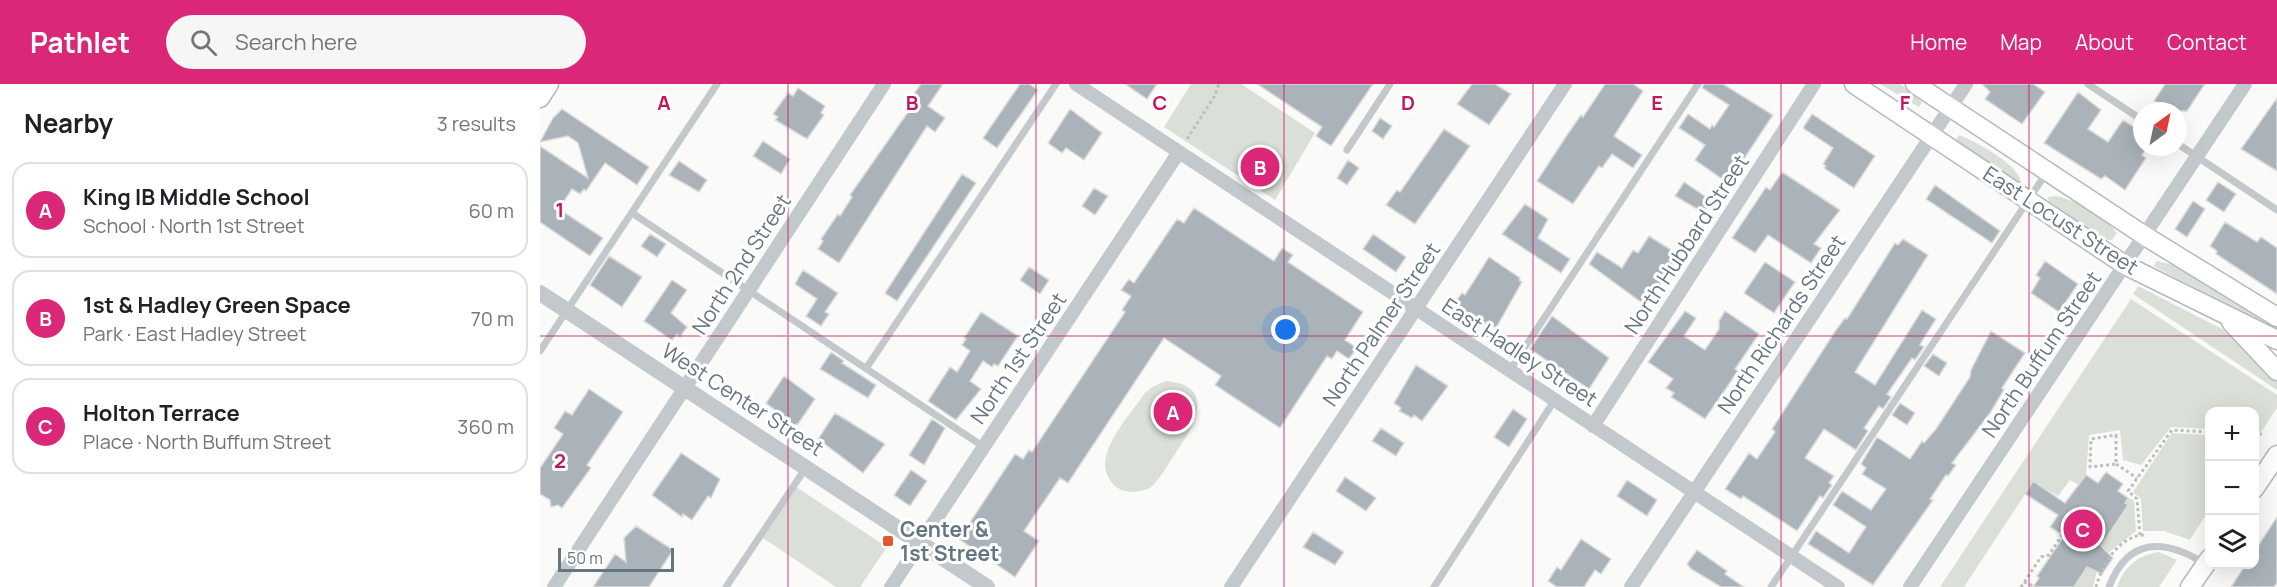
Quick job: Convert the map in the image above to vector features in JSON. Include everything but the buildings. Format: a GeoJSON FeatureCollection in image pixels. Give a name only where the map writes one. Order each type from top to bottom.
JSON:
{"type":"FeatureCollection","features":[{"type":"Feature","properties":{"kind":"main road"},"geometry":{"type":"LineString","coordinates":[[540,98],[549,84]]}},
{"type":"Feature","properties":{"kind":"main road","name":"East Locust Street"},"geometry":{"type":"LineString","coordinates":[[1854,84],[2125,265],[2277,340]]}},
{"type":"Feature","properties":{"kind":"main road","name":"East Locust Street"},"geometry":{"type":"LineString","coordinates":[[1915,84],[2145,236],[2277,317]]}},
{"type":"Feature","properties":{"kind":"main road"},"geometry":{"type":"LineString","coordinates":[[2221,313],[2277,371]]}},
{"type":"Feature","properties":{"kind":"main road"},"geometry":{"type":"LineString","coordinates":[[2259,482],[2277,455]]}},
{"type":"Feature","properties":{"kind":"main road"},"geometry":{"type":"LineString","coordinates":[[2190,587],[2205,564]]}},
{"type":"Feature","properties":{"kind":"street","name":"North 2nd Street"},"geometry":{"type":"LineString","coordinates":[[554,587],[884,84]]}},
{"type":"Feature","properties":{"kind":"street","name":"East Hadley Street"},"geometry":{"type":"LineString","coordinates":[[1077,84],[1509,372],[1838,587]]}},
{"type":"Feature","properties":{"kind":"street","name":"North Palmer Street"},"geometry":{"type":"LineString","coordinates":[[1231,587],[1565,84]]}},
{"type":"Feature","properties":{"kind":"street","name":"North Hubbard Street"},"geometry":{"type":"LineString","coordinates":[[1593,426],[1814,84]]}},
{"type":"Feature","properties":{"kind":"street","name":"North Richards Street"},"geometry":{"type":"LineString","coordinates":[[1631,587],[1966,84]]}},
{"type":"Feature","properties":{"kind":"street","name":"North Buffum Street"},"geometry":{"type":"LineString","coordinates":[[1910,587],[2245,84]]}},
{"type":"Feature","properties":{"kind":"street","name":"North 1st Street"},"geometry":{"type":"LineString","coordinates":[[891,587],[1179,152]]}},
{"type":"Feature","properties":{"kind":"street","name":"West Center Street"},"geometry":{"type":"LineString","coordinates":[[541,297],[567,310],[987,587]]}},
{"type":"Feature","properties":{"kind":"lane"},"geometry":{"type":"LineString","coordinates":[[540,351],[717,84]]}},
{"type":"Feature","properties":{"kind":"lane"},"geometry":{"type":"LineString","coordinates":[[867,367],[1056,84]]}},
{"type":"Feature","properties":{"kind":"lane"},"geometry":{"type":"LineString","coordinates":[[1347,150],[1390,84]]}},
{"type":"Feature","properties":{"kind":"lane"},"geometry":{"type":"LineString","coordinates":[[1509,372],[1698,84]]}},
{"type":"Feature","properties":{"kind":"lane"},"geometry":{"type":"LineString","coordinates":[[2088,84],[2133,114]]}},
{"type":"Feature","properties":{"kind":"lane"},"geometry":{"type":"LineString","coordinates":[[2101,93],[2107,84]]}},
{"type":"Feature","properties":{"kind":"lane"},"geometry":{"type":"LineString","coordinates":[[2187,150],[2277,210]]}},
{"type":"Feature","properties":{"kind":"lane"},"geometry":{"type":"LineString","coordinates":[[1771,587],[2048,171]]}},
{"type":"Feature","properties":{"kind":"lane"},"geometry":{"type":"LineString","coordinates":[[633,213],[984,447]]}},
{"type":"Feature","properties":{"kind":"lane"},"geometry":{"type":"LineString","coordinates":[[1434,587],[1554,401]]}},
{"type":"Feature","properties":{"kind":"lane"},"geometry":{"type":"LineString","coordinates":[[726,587],[806,468]]}},
{"type":"Feature","properties":{"kind":"lane"},"geometry":{"type":"LineString","coordinates":[[2109,587],[2123,560],[2152,546],[2170,546],[2205,560]]}},
{"type":"Feature","properties":{"kind":"path"},"geometry":{"type":"LineString","coordinates":[[1187,139],[1214,98],[1219,84]]}},
{"type":"Feature","properties":{"kind":"path"},"geometry":{"type":"LineString","coordinates":[[2140,535],[2137,499],[2128,491],[2172,430],[2205,432]]}},
{"type":"Feature","properties":{"kind":"path"},"geometry":{"type":"LineString","coordinates":[[2116,464],[2116,435],[2091,439],[2090,468],[2116,464],[2137,478]]}},
{"type":"Feature","properties":{"kind":"path"},"geometry":{"type":"LineString","coordinates":[[2021,587],[2041,557],[2049,555],[2062,535]]}},
{"type":"Feature","properties":{"kind":"path"},"geometry":{"type":"LineString","coordinates":[[2024,582],[2036,587]]}},
{"type":"Feature","properties":{"kind":"shaded area"},"geometry":{"type":"Polygon","coordinates":[[[1191,84],[1241,84],[1315,133],[1275,200],[1164,127],[1191,84]]]}},
{"type":"Feature","properties":{"kind":"shaded area"},"geometry":{"type":"Polygon","coordinates":[[[1880,84],[1900,84],[1922,102],[1919,107],[1880,84]]]}},
{"type":"Feature","properties":{"kind":"shaded area"},"geometry":{"type":"Polygon","coordinates":[[[1959,135],[1986,148],[2006,162],[2019,176],[2021,183],[2019,184],[1960,144],[1956,140],[1959,135]]]}},
{"type":"Feature","properties":{"kind":"shaded area"},"geometry":{"type":"Polygon","coordinates":[[[2056,196],[2090,209],[2117,233],[2112,240],[2102,239],[2049,204],[2048,197],[2056,196]]]}},
{"type":"Feature","properties":{"kind":"shaded area"},"geometry":{"type":"Polygon","coordinates":[[[2157,261],[2173,265],[2277,326],[2277,329],[2154,266],[2157,261]]]}},
{"type":"Feature","properties":{"kind":"shaded area"},"geometry":{"type":"Polygon","coordinates":[[[2138,286],[2222,329],[2277,382],[2277,390],[2133,294],[2138,286]]]}},
{"type":"Feature","properties":{"kind":"shaded area"},"geometry":{"type":"Polygon","coordinates":[[[2131,299],[2277,395],[2277,408],[2261,432],[2259,432],[2259,407],[2205,407],[2205,429],[2171,427],[2141,465],[2123,460],[2120,430],[2089,435],[2086,475],[2079,485],[2070,480],[2058,496],[2033,482],[1964,587],[1940,587],[2131,299]]]}},
{"type":"Feature","properties":{"kind":"shaded area"},"geometry":{"type":"Polygon","coordinates":[[[1166,381],[1183,385],[1193,391],[1197,400],[1194,421],[1166,468],[1150,488],[1137,492],[1123,490],[1115,486],[1107,475],[1105,464],[1107,451],[1144,394],[1152,387],[1166,381]]]}},
{"type":"Feature","properties":{"kind":"shaded area"},"geometry":{"type":"Polygon","coordinates":[[[2172,433],[2205,435],[2205,516],[2190,540],[2164,531],[2143,531],[2141,499],[2133,492],[2172,433]]]}},
{"type":"Feature","properties":{"kind":"shaded area"},"geometry":{"type":"Polygon","coordinates":[[[796,487],[887,547],[860,587],[836,587],[763,538],[796,487]]]}},
{"type":"Feature","properties":{"kind":"shaded area"},"geometry":{"type":"Polygon","coordinates":[[[2128,498],[2134,500],[2136,531],[2108,553],[2101,546],[2128,505],[2125,503],[2128,498]]]}},
{"type":"Feature","properties":{"kind":"shaded area"},"geometry":{"type":"Polygon","coordinates":[[[2159,552],[2177,560],[2159,587],[2117,587],[2133,563],[2159,552]]]}},
{"type":"Feature","properties":{"kind":"shaded area"},"geometry":{"type":"Polygon","coordinates":[[[2087,567],[2097,571],[2093,587],[2074,587],[2087,567]]]}},
{"type":"Feature","properties":{"kind":"place","name":"1st & Hadley Green Space"},"geometry":{"type":"Point","coordinates":[1260,167]}},
{"type":"Feature","properties":{"kind":"place","name":"King IB Middle School"},"geometry":{"type":"Point","coordinates":[1173,412]}},
{"type":"Feature","properties":{"kind":"place","name":"Holton Terrace"},"geometry":{"type":"Point","coordinates":[2083,529]}},
{"type":"Feature","properties":{"kind":"place","name":"Center & 1st Street"},"geometry":{"type":"Point","coordinates":[888,541]}}]}
